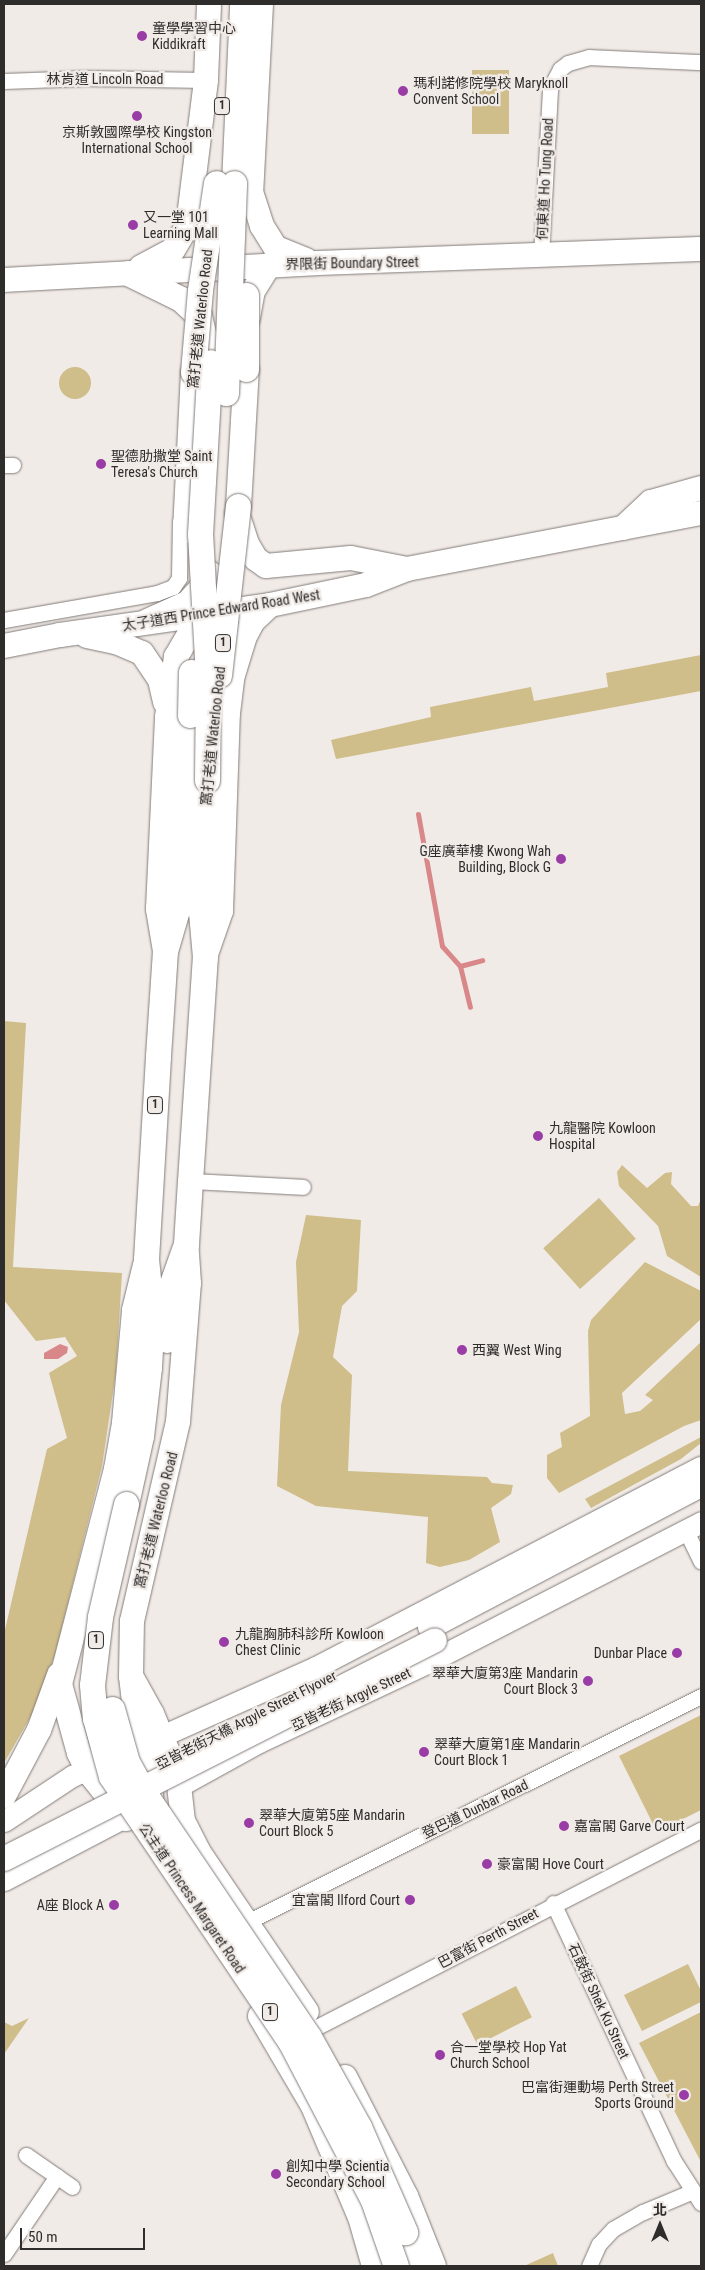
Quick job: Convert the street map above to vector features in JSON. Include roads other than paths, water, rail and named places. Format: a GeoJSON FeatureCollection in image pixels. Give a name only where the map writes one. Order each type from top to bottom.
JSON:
{"type":"FeatureCollection","features":[{"type":"Feature","properties":{"kind":"highway","name":"窩打老道 Waterloo Road"},"geometry":{"type":"LineString","coordinates":[[133,1507],[161,1410],[170,1289],[186,1244],[205,957],[201,912],[184,557],[200,290],[218,165],[226,4]]}},
{"type":"Feature","properties":{"kind":"highway","name":"窩打老道 Waterloo Road"},"geometry":{"type":"LineString","coordinates":[[133,1507],[149,1367],[152,1317],[146,1259],[165,951],[177,910],[237,515],[246,368],[242,4]]}},
{"type":"Feature","properties":{"kind":"highway"},"geometry":{"type":"LineString","coordinates":[[147,622],[187,603],[201,588],[210,571],[217,531],[227,373],[243,188]]}},
{"type":"Feature","properties":{"kind":"highway"},"geometry":{"type":"LineString","coordinates":[[128,273],[181,299],[199,316],[210,362],[200,534],[208,676],[196,780]]}},
{"type":"Feature","properties":{"kind":"highway","name":"公主道 Princess Margaret Road"},"geometry":{"type":"LineString","coordinates":[[133,1507],[100,1617],[92,1685],[95,1718],[111,1776],[291,2043],[360,2174],[396,2266]]}},
{"type":"Feature","properties":{"kind":"highway","name":"公主道 Princess Margaret Road"},"geometry":{"type":"LineString","coordinates":[[133,1507],[110,1645],[109,1687],[119,1741],[153,1808],[279,1991],[336,2083],[392,2196],[415,2266]]}},
{"type":"Feature","properties":{"kind":"main road","name":"窩打老道 Waterloo Road"},"geometry":{"type":"LineString","coordinates":[[128,273],[174,250],[188,225],[194,193],[206,80],[209,4]]}},
{"type":"Feature","properties":{"kind":"main road","name":"窩打老道 Waterloo Road"},"geometry":{"type":"LineString","coordinates":[[261,4],[243,188],[262,226],[276,248],[317,263]]}},
{"type":"Feature","properties":{"kind":"main road"},"geometry":{"type":"LineString","coordinates":[[194,193],[202,207],[224,212],[248,204],[243,188]]}},
{"type":"Feature","properties":{"kind":"main road","name":"界限街 Boundary Street"},"geometry":{"type":"LineString","coordinates":[[4,280],[269,265],[701,249]]}},
{"type":"Feature","properties":{"kind":"main road","name":"窩打老道 Waterloo Road"},"geometry":{"type":"LineString","coordinates":[[165,951],[158,909],[167,716],[176,657],[226,565],[233,534],[250,305],[253,291],[269,265]]}},
{"type":"Feature","properties":{"kind":"main road"},"geometry":{"type":"LineString","coordinates":[[622,528],[651,502],[701,488]]}},
{"type":"Feature","properties":{"kind":"main road"},"geometry":{"type":"LineString","coordinates":[[235,500],[242,535],[256,559],[266,566],[351,558],[407,569]]}},
{"type":"Feature","properties":{"kind":"main road","name":"太子道西 Prince Edward Road West"},"geometry":{"type":"LineString","coordinates":[[4,646],[60,634],[270,605],[366,585],[407,569],[701,513]]}},
{"type":"Feature","properties":{"kind":"main road","name":"窩打老道 Waterloo Road"},"geometry":{"type":"LineString","coordinates":[[205,957],[221,911],[228,714],[233,675],[244,638],[253,622],[270,605]]}},
{"type":"Feature","properties":{"kind":"main road"},"geometry":{"type":"LineString","coordinates":[[60,634],[103,638],[142,653],[160,680],[167,716]]}},
{"type":"Feature","properties":{"kind":"main road"},"geometry":{"type":"LineString","coordinates":[[167,716],[187,694],[195,691],[216,698],[228,714]]}},
{"type":"Feature","properties":{"kind":"main road","name":"窩打老道 Waterloo Road"},"geometry":{"type":"LineString","coordinates":[[151,1741],[131,1676],[132,1621],[166,1485],[181,1398],[189,1283],[186,1244]]}},
{"type":"Feature","properties":{"kind":"main road","name":"窩打老道 Waterloo Road"},"geometry":{"type":"LineString","coordinates":[[4,1796],[39,1730],[64,1663],[116,1469],[124,1423],[134,1310],[146,1259]]}},
{"type":"Feature","properties":{"kind":"main road"},"geometry":{"type":"LineString","coordinates":[[4,1821],[37,1797],[87,1770],[316,1666],[701,1467]]}},
{"type":"Feature","properties":{"kind":"main road","name":"亞皆老街天橋 Argyle Street Flyover"},"geometry":{"type":"LineString","coordinates":[[4,1844],[701,1485]]}},
{"type":"Feature","properties":{"kind":"main road","name":"亞皆老街天橋 Argyle Street Flyover"},"geometry":{"type":"LineString","coordinates":[[4,1860],[701,1503]]}},
{"type":"Feature","properties":{"kind":"main road","name":"亞皆老街 Argyle Street"},"geometry":{"type":"LineString","coordinates":[[4,1880],[259,1742],[427,1663],[694,1526]]}},
{"type":"Feature","properties":{"kind":"main road","name":"窩打老道 Waterloo Road"},"geometry":{"type":"LineString","coordinates":[[64,1663],[62,1693],[79,1753],[87,1770]]}},
{"type":"Feature","properties":{"kind":"main road"},"geometry":{"type":"LineString","coordinates":[[62,1693],[86,1707],[110,1709],[131,1676]]}},
{"type":"Feature","properties":{"kind":"main road"},"geometry":{"type":"LineString","coordinates":[[151,1741],[179,1786],[183,1821],[198,1851],[248,1922],[317,2027],[365,2112],[406,2196],[434,2266]]}},
{"type":"Feature","properties":{"kind":"main road"},"geometry":{"type":"LineString","coordinates":[[134,1811],[151,1797],[151,1741]]}},
{"type":"Feature","properties":{"kind":"main road","name":"公主道 Princess Margaret Road"},"geometry":{"type":"LineString","coordinates":[[87,1770],[134,1811],[313,2106],[360,2217],[374,2266]]}},
{"type":"Feature","properties":{"kind":"main road"},"geometry":{"type":"LineString","coordinates":[[360,2217],[380,2224],[395,2222],[404,2212],[406,2196]]}},
{"type":"Feature","properties":{"kind":"street","name":"何東道 Ho Tung Road"},"geometry":{"type":"LineString","coordinates":[[541,256],[550,88],[560,70],[568,63],[588,57],[701,62]]}},
{"type":"Feature","properties":{"kind":"street","name":"林肯道 Lincoln Road"},"geometry":{"type":"LineString","coordinates":[[4,81],[87,78],[206,80]]}},
{"type":"Feature","properties":{"kind":"street","name":"窩打老道 Waterloo Road"},"geometry":{"type":"LineString","coordinates":[[173,587],[180,578],[188,388]]}},
{"type":"Feature","properties":{"kind":"street","name":"太子道西 Prince Edward Road West"},"geometry":{"type":"LineString","coordinates":[[4,620],[157,593],[173,587]]}},
{"type":"Feature","properties":{"kind":"street"},"geometry":{"type":"LineString","coordinates":[[190,1181],[302,1186]]}},
{"type":"Feature","properties":{"kind":"street"},"geometry":{"type":"LineString","coordinates":[[694,1526],[701,1562]]}},
{"type":"Feature","properties":{"kind":"street","name":"登巴道 Dunbar Road"},"geometry":{"type":"LineString","coordinates":[[248,1922],[701,1696]]}},
{"type":"Feature","properties":{"kind":"street","name":"巴富街 Perth Street"},"geometry":{"type":"LineString","coordinates":[[272,2036],[290,2035],[317,2027],[553,1903],[701,1830]]}},
{"type":"Feature","properties":{"kind":"street","name":"石鼓街 Shek Ku Street"},"geometry":{"type":"LineString","coordinates":[[553,1903],[674,2161],[697,2197]]}},
{"type":"Feature","properties":{"kind":"street"},"geometry":{"type":"LineString","coordinates":[[26,2155],[72,2186]]}},
{"type":"Feature","properties":{"kind":"street"},"geometry":{"type":"LineString","coordinates":[[4,2254],[57,2176]]}},
{"type":"Feature","properties":{"kind":"street"},"geometry":{"type":"LineString","coordinates":[[589,2266],[599,2244],[613,2229],[643,2212],[697,2197]]}},
{"type":"Feature","properties":{"kind":"waterway"},"geometry":{"type":"LineString","coordinates":[[418,814],[442,946],[460,966],[470,1007]]}},
{"type":"Feature","properties":{"kind":"waterway"},"geometry":{"type":"LineString","coordinates":[[460,966],[482,960]]}},
{"type":"Feature","properties":{"kind":"place","name":"童學學習中心 Kiddikraft"},"geometry":{"type":"Point","coordinates":[142,36]}},
{"type":"Feature","properties":{"kind":"place","name":"瑪利諾修院學校 Maryknoll Convent School"},"geometry":{"type":"Point","coordinates":[403,91]}},
{"type":"Feature","properties":{"kind":"place","name":"京斯敦國際學校 Kingston International School"},"geometry":{"type":"Point","coordinates":[137,116]}},
{"type":"Feature","properties":{"kind":"place","name":"又一堂 101 Learning Mall"},"geometry":{"type":"Point","coordinates":[133,225]}},
{"type":"Feature","properties":{"kind":"place","name":"聖德肋撒堂 Saint Teresa's Church"},"geometry":{"type":"Point","coordinates":[101,464]}},
{"type":"Feature","properties":{"kind":"place","name":"G座廣華樓 Kwong Wah Building, Block G"},"geometry":{"type":"Point","coordinates":[561,859]}},
{"type":"Feature","properties":{"kind":"place","name":"九龍醫院 Kowloon Hospital"},"geometry":{"type":"Point","coordinates":[538,1136]}},
{"type":"Feature","properties":{"kind":"place","name":"西翼 West Wing"},"geometry":{"type":"Point","coordinates":[462,1350]}},
{"type":"Feature","properties":{"kind":"place","name":"九龍胸肺科診所 Kowloon Chest Clinic"},"geometry":{"type":"Point","coordinates":[224,1642]}},
{"type":"Feature","properties":{"kind":"place","name":"Dunbar Place"},"geometry":{"type":"Point","coordinates":[677,1653]}},
{"type":"Feature","properties":{"kind":"place","name":"翠華大廈第3座 Mandarin Court Block 3"},"geometry":{"type":"Point","coordinates":[588,1681]}},
{"type":"Feature","properties":{"kind":"place","name":"翠華大廈第1座 Mandarin Court Block 1"},"geometry":{"type":"Point","coordinates":[424,1752]}},
{"type":"Feature","properties":{"kind":"place","name":"翠華大廈第5座 Mandarin Court Block 5"},"geometry":{"type":"Point","coordinates":[249,1823]}},
{"type":"Feature","properties":{"kind":"place","name":"嘉富閣 Garve Court"},"geometry":{"type":"Point","coordinates":[564,1826]}},
{"type":"Feature","properties":{"kind":"place","name":"豪富閣 Hove Court"},"geometry":{"type":"Point","coordinates":[487,1864]}},
{"type":"Feature","properties":{"kind":"place","name":"宜富閣 Ilford Court"},"geometry":{"type":"Point","coordinates":[410,1900]}},
{"type":"Feature","properties":{"kind":"place","name":"A座 Block A"},"geometry":{"type":"Point","coordinates":[114,1905]}},
{"type":"Feature","properties":{"kind":"place","name":"合一堂學校 Hop Yat Church School"},"geometry":{"type":"Point","coordinates":[440,2055]}},
{"type":"Feature","properties":{"kind":"place","name":"巴富街運動場 Perth Street Sports Ground"},"geometry":{"type":"Point","coordinates":[684,2095]}},
{"type":"Feature","properties":{"kind":"place","name":"創知中學 Scientia Secondary School"},"geometry":{"type":"Point","coordinates":[276,2174]}}]}
